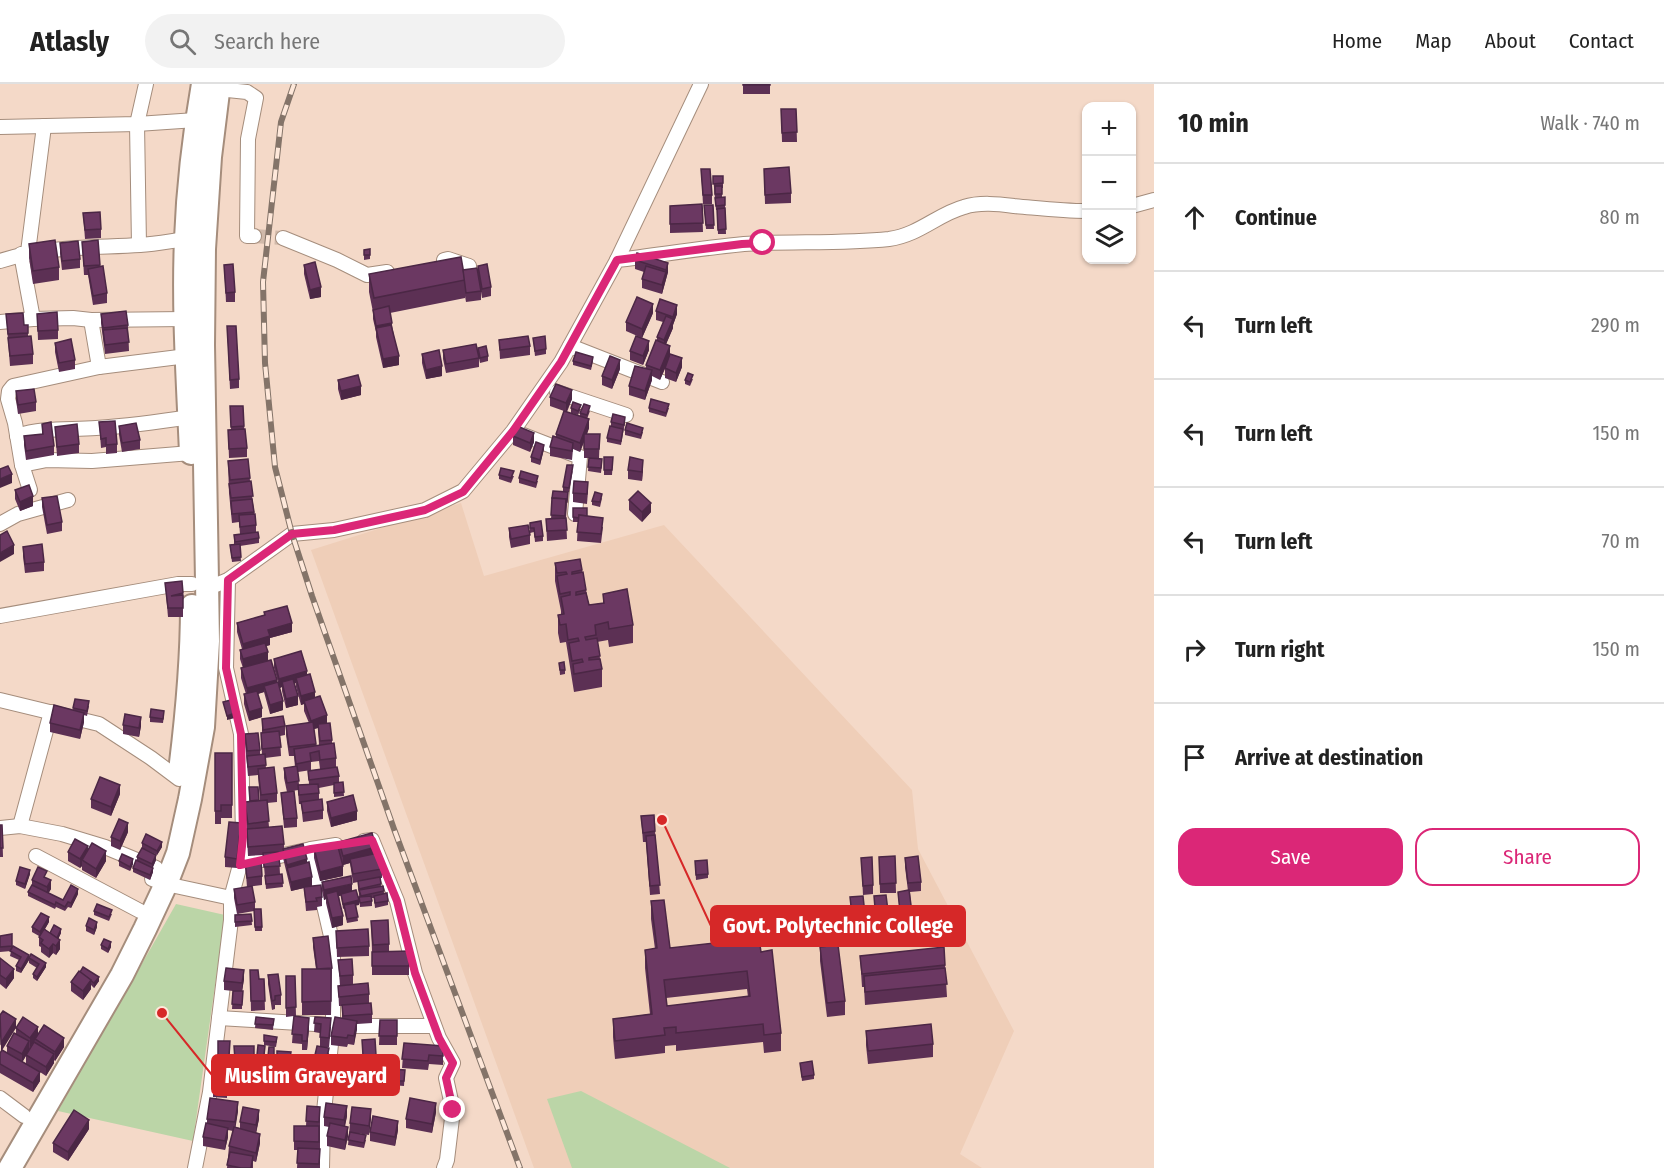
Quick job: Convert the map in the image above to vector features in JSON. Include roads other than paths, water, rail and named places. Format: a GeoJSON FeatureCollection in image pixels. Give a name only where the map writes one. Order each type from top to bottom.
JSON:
{"type":"FeatureCollection","features":[{"type":"Feature","properties":{"kind":"highway"},"geometry":{"type":"LineString","coordinates":[[0,1157],[50,1077],[109,972],[158,877],[178,853],[190,799],[203,727],[208,641],[199,587],[191,453],[186,319],[186,239],[196,120],[213,86]]}},
{"type":"Feature","properties":{"kind":"highway"},"geometry":{"type":"LineString","coordinates":[[10,1168],[122,975],[158,877],[179,779],[189,702],[192,641],[199,587],[204,249],[213,86]]}},
{"type":"Feature","properties":{"kind":"street"},"geometry":{"type":"LineString","coordinates":[[139,245],[137,124],[146,84]]}},
{"type":"Feature","properties":{"kind":"street"},"geometry":{"type":"LineString","coordinates":[[0,615],[178,584],[199,587],[228,580],[292,534],[334,530],[425,510],[463,492],[513,431],[561,362],[617,260],[701,84]]}},
{"type":"Feature","properties":{"kind":"street"},"geometry":{"type":"LineString","coordinates":[[213,86],[248,92],[256,98],[248,139],[247,236],[254,236]]}},
{"type":"Feature","properties":{"kind":"street"},"geometry":{"type":"LineString","coordinates":[[0,127],[137,124],[196,120]]}},
{"type":"Feature","properties":{"kind":"street"},"geometry":{"type":"LineString","coordinates":[[33,319],[24,253],[44,126]]}},
{"type":"Feature","properties":{"kind":"street"},"geometry":{"type":"LineString","coordinates":[[1136,205],[1154,200]]}},
{"type":"Feature","properties":{"kind":"street"},"geometry":{"type":"LineString","coordinates":[[617,260],[742,244],[866,241],[894,238],[922,229],[964,207],[990,204],[1082,211]]}},
{"type":"Feature","properties":{"kind":"street"},"geometry":{"type":"LineString","coordinates":[[283,238],[367,275],[396,270]]}},
{"type":"Feature","properties":{"kind":"street"},"geometry":{"type":"LineString","coordinates":[[0,261],[24,253],[139,245],[186,239]]}},
{"type":"Feature","properties":{"kind":"street"},"geometry":{"type":"LineString","coordinates":[[427,264],[448,259],[469,266]]}},
{"type":"Feature","properties":{"kind":"street"},"geometry":{"type":"LineString","coordinates":[[0,322],[73,318],[91,320],[186,319]]}},
{"type":"Feature","properties":{"kind":"street"},"geometry":{"type":"LineString","coordinates":[[91,320],[99,367]]}},
{"type":"Feature","properties":{"kind":"street"},"geometry":{"type":"LineString","coordinates":[[570,346],[662,382]]}},
{"type":"Feature","properties":{"kind":"street"},"geometry":{"type":"LineString","coordinates":[[30,490],[22,465],[8,399],[9,391],[13,386],[99,367],[187,356]]}},
{"type":"Feature","properties":{"kind":"street"},"geometry":{"type":"LineString","coordinates":[[543,388],[626,415]]}},
{"type":"Feature","properties":{"kind":"street"},"geometry":{"type":"LineString","coordinates":[[17,436],[46,429],[125,426],[190,417]]}},
{"type":"Feature","properties":{"kind":"street"},"geometry":{"type":"LineString","coordinates":[[513,431],[580,456],[575,514]]}},
{"type":"Feature","properties":{"kind":"street"},"geometry":{"type":"LineString","coordinates":[[22,465],[47,460],[92,461],[191,453]]}},
{"type":"Feature","properties":{"kind":"street"},"geometry":{"type":"LineString","coordinates":[[0,524],[18,514],[68,500]]}},
{"type":"Feature","properties":{"kind":"street"},"geometry":{"type":"LineString","coordinates":[[195,1168],[210,1092],[231,920],[231,898],[240,865],[243,837],[241,734],[226,668],[228,580]]}},
{"type":"Feature","properties":{"kind":"street"},"geometry":{"type":"LineString","coordinates":[[0,700],[99,724],[179,779]]}},
{"type":"Feature","properties":{"kind":"street"},"geometry":{"type":"LineString","coordinates":[[20,826],[51,712]]}},
{"type":"Feature","properties":{"kind":"street"},"geometry":{"type":"LineString","coordinates":[[0,828],[20,826],[62,834],[105,847],[158,877],[231,898]]}},
{"type":"Feature","properties":{"kind":"street"},"geometry":{"type":"LineString","coordinates":[[240,865],[311,849],[372,840],[397,901],[415,973],[439,1038],[453,1063],[446,1078],[453,1110],[444,1168]]}},
{"type":"Feature","properties":{"kind":"street"},"geometry":{"type":"LineString","coordinates":[[311,849],[333,945],[333,1025],[324,1110],[322,1168]]}},
{"type":"Feature","properties":{"kind":"street"},"geometry":{"type":"LineString","coordinates":[[36,856],[140,911]]}},
{"type":"Feature","properties":{"kind":"street"},"geometry":{"type":"LineString","coordinates":[[219,1018],[333,1025],[435,1026]]}},
{"type":"Feature","properties":{"kind":"street"},"geometry":{"type":"LineString","coordinates":[[0,1098],[24,1116]]}},
{"type":"Feature","properties":{"kind":"tunnel"},"geometry":{"type":"LineString","coordinates":[[254,236],[283,238]]}},
{"type":"Feature","properties":{"kind":"railway"},"geometry":{"type":"LineString","coordinates":[[294,84],[281,122],[263,282],[265,363],[275,467],[292,534],[312,596],[394,829],[520,1168]]}},
{"type":"Feature","properties":{"kind":"place","name":"Govt. Polytechnic College"},"geometry":{"type":"Point","coordinates":[662,820]}},
{"type":"Feature","properties":{"kind":"place","name":"Muslim Graveyard"},"geometry":{"type":"Point","coordinates":[162,1013]}}]}
